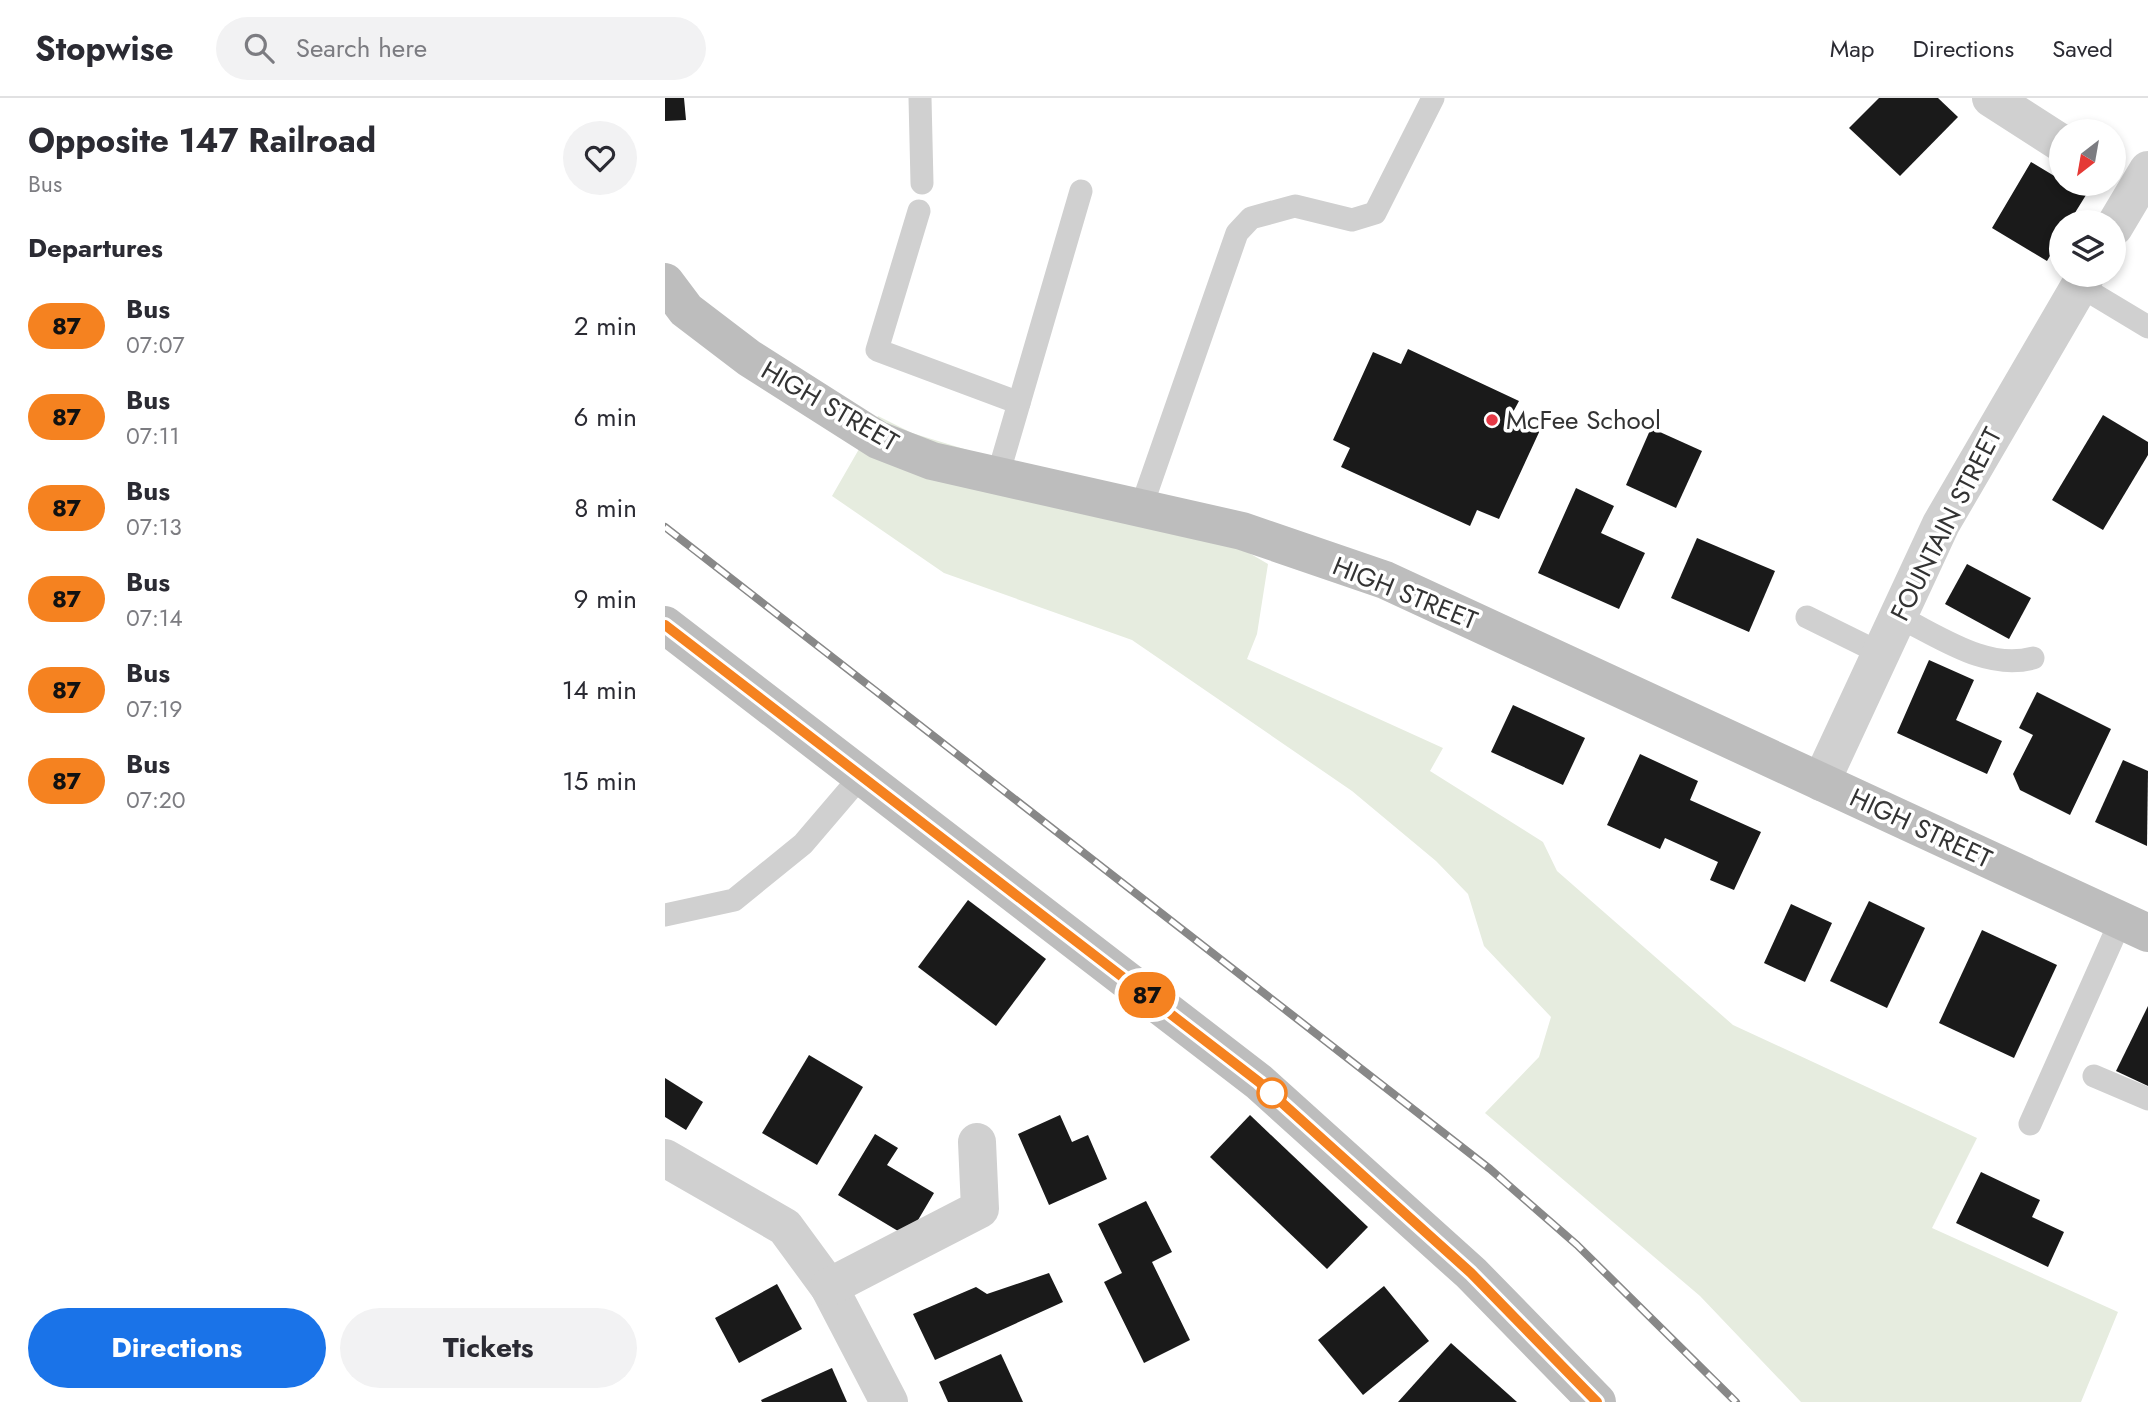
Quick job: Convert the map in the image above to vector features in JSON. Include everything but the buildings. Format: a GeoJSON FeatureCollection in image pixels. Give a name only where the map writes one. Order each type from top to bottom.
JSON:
{"type":"FeatureCollection","features":[{"type":"Feature","properties":{"kind":"main road","name":"HIGH STREET"},"geometry":{"type":"LineString","coordinates":[[665,282],[686,310],[749,358],[878,440],[932,461],[1242,531],[1385,580],[2134,926]]}},
{"type":"Feature","properties":{"kind":"main road"},"geometry":{"type":"LineString","coordinates":[[665,625],[1259,1082],[1471,1273],[1597,1402]]}},
{"type":"Feature","properties":{"kind":"street"},"geometry":{"type":"LineString","coordinates":[[1991,98],[2049,135]]}},
{"type":"Feature","properties":{"kind":"street"},"geometry":{"type":"LineString","coordinates":[[2120,210],[2133,177]]}},
{"type":"Feature","properties":{"kind":"street","name":"FOUNTAIN STREET"},"geometry":{"type":"LineString","coordinates":[[1821,782],[1941,524],[2079,287]]}},
{"type":"Feature","properties":{"kind":"street"},"geometry":{"type":"LineString","coordinates":[[829,1286],[980,1209],[977,1142]]}},
{"type":"Feature","properties":{"kind":"street"},"geometry":{"type":"LineString","coordinates":[[665,1158],[785,1227],[829,1286],[889,1402]]}},
{"type":"Feature","properties":{"kind":"lane"},"geometry":{"type":"LineString","coordinates":[[920,98],[922,183]]}},
{"type":"Feature","properties":{"kind":"lane"},"geometry":{"type":"LineString","coordinates":[[1142,508],[1237,233],[1251,218],[1295,206],[1352,220],[1375,213],[1433,98]]}},
{"type":"Feature","properties":{"kind":"lane"},"geometry":{"type":"LineString","coordinates":[[998,475],[1081,191]]}},
{"type":"Feature","properties":{"kind":"lane"},"geometry":{"type":"LineString","coordinates":[[919,211],[877,350],[1019,402]]}},
{"type":"Feature","properties":{"kind":"lane"},"geometry":{"type":"LineString","coordinates":[[2093,287],[2148,327]]}},
{"type":"Feature","properties":{"kind":"lane"},"geometry":{"type":"LineString","coordinates":[[1897,616],[1990,660],[2014,663],[2033,657]]}},
{"type":"Feature","properties":{"kind":"lane"},"geometry":{"type":"LineString","coordinates":[[1807,617],[1880,653]]}},
{"type":"Feature","properties":{"kind":"lane"},"geometry":{"type":"LineString","coordinates":[[665,915],[734,900],[803,844],[862,775]]}},
{"type":"Feature","properties":{"kind":"lane"},"geometry":{"type":"LineString","coordinates":[[2030,1124],[2134,926]]}},
{"type":"Feature","properties":{"kind":"lane"},"geometry":{"type":"LineString","coordinates":[[2094,1076],[2148,1099]]}},
{"type":"Feature","properties":{"kind":"shaded area"},"geometry":{"type":"Polygon","coordinates":[[[878,416],[912,433],[974,452],[1148,494],[1268,564],[1257,634],[1247,659],[1443,748],[1430,771],[1543,842],[1557,871],[1733,1025],[1977,1138],[1932,1228],[2118,1312],[2081,1402],[1801,1402],[1700,1296],[1485,1113],[1539,1057],[1551,1017],[1484,946],[1468,894],[1436,861],[1352,791],[1132,640],[944,573],[832,496],[878,416]]]}},
{"type":"Feature","properties":{"kind":"railway"},"geometry":{"type":"LineString","coordinates":[[665,527],[1490,1169],[1577,1245],[1736,1402]]}},
{"type":"Feature","properties":{"kind":"bus line","name":"87"},"geometry":{"type":"LineString","coordinates":[[665,625],[1259,1082],[1471,1273],[1597,1402]]}},
{"type":"Feature","properties":{"kind":"place","name":"McFee School"},"geometry":{"type":"Point","coordinates":[1492,420]}}]}
